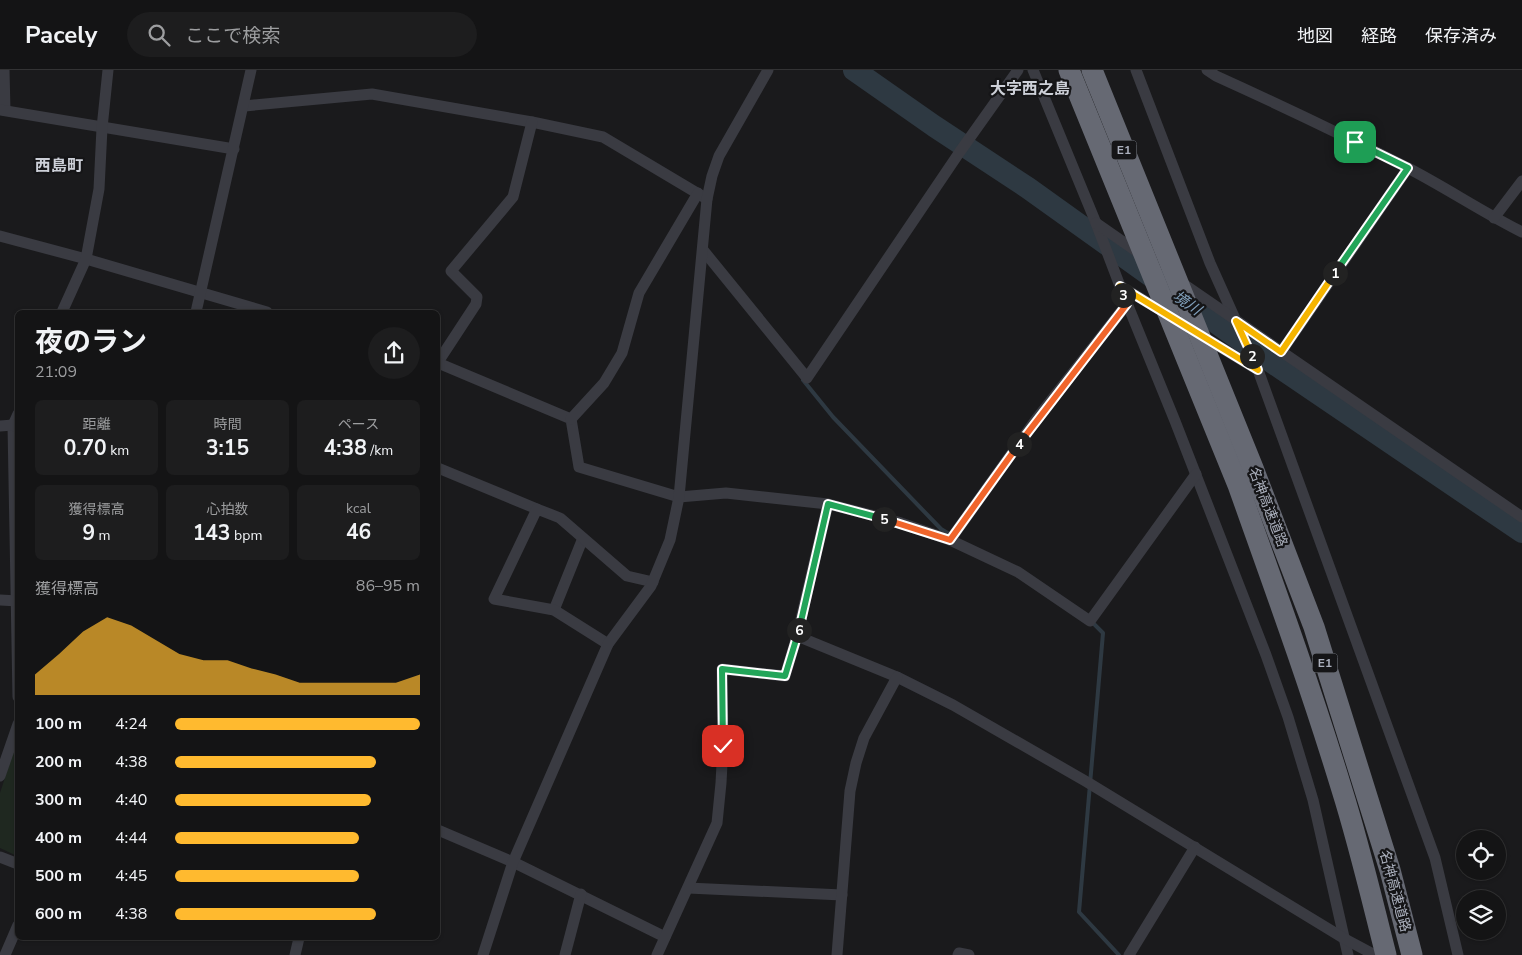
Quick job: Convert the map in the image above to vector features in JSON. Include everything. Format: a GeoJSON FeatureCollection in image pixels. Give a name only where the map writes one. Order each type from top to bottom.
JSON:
{"type":"FeatureCollection","features":[{"type":"Feature","properties":{"kind":"highway","name":"名神高速道路"},"geometry":{"type":"LineString","coordinates":[[1069,70],[1238,485],[1289,629],[1343,791],[1386,955]]}},
{"type":"Feature","properties":{"kind":"highway","name":"名神高速道路"},"geometry":{"type":"LineString","coordinates":[[1092,70],[1206,352],[1314,628],[1390,870],[1412,955]]}},
{"type":"Feature","properties":{"kind":"street"},"geometry":{"type":"LineString","coordinates":[[4,70],[2,110],[234,149]]}},
{"type":"Feature","properties":{"kind":"street"},"geometry":{"type":"LineString","coordinates":[[63,310],[86,259],[99,189],[102,128],[108,70]]}},
{"type":"Feature","properties":{"kind":"street"},"geometry":{"type":"LineString","coordinates":[[197,310],[252,70]]}},
{"type":"Feature","properties":{"kind":"street"},"geometry":{"type":"LineString","coordinates":[[571,419],[604,383],[622,353],[639,293],[703,196],[720,156],[768,70]]}},
{"type":"Feature","properties":{"kind":"street"},"geometry":{"type":"LineString","coordinates":[[703,250],[807,378],[959,153],[1018,70]]}},
{"type":"Feature","properties":{"kind":"street"},"geometry":{"type":"LineString","coordinates":[[1032,70],[1096,223],[1266,655],[1288,717],[1313,800],[1348,955]]}},
{"type":"Feature","properties":{"kind":"street"},"geometry":{"type":"LineString","coordinates":[[1136,70],[1210,263],[1258,370],[1435,858],[1458,955]]}},
{"type":"Feature","properties":{"kind":"street"},"geometry":{"type":"LineString","coordinates":[[1208,70],[1216,76],[1302,115],[1408,168],[1522,232]]}},
{"type":"Feature","properties":{"kind":"street"},"geometry":{"type":"LineString","coordinates":[[244,106],[372,94],[532,122],[603,137],[703,196]]}},
{"type":"Feature","properties":{"kind":"street"},"geometry":{"type":"LineString","coordinates":[[440,360],[476,304],[477,298],[451,271],[513,197],[532,122]]}},
{"type":"Feature","properties":{"kind":"street"},"geometry":{"type":"LineString","coordinates":[[1281,352],[1408,168]]}},
{"type":"Feature","properties":{"kind":"street"},"geometry":{"type":"LineString","coordinates":[[1494,218],[1522,181]]}},
{"type":"Feature","properties":{"kind":"street"},"geometry":{"type":"LineString","coordinates":[[483,955],[513,862],[608,644],[653,582],[670,540],[679,497],[703,250],[703,196]]}},
{"type":"Feature","properties":{"kind":"street"},"geometry":{"type":"LineString","coordinates":[[1096,223],[1522,517]]}},
{"type":"Feature","properties":{"kind":"street"},"geometry":{"type":"LineString","coordinates":[[0,236],[260,310]]}},
{"type":"Feature","properties":{"kind":"street"},"geometry":{"type":"LineString","coordinates":[[1118,282],[1258,370]]}},
{"type":"Feature","properties":{"kind":"street"},"geometry":{"type":"LineString","coordinates":[[950,540],[1035,422],[1127,304]]}},
{"type":"Feature","properties":{"kind":"street"},"geometry":{"type":"LineString","coordinates":[[440,364],[571,419]]}},
{"type":"Feature","properties":{"kind":"street"},"geometry":{"type":"LineString","coordinates":[[571,419],[579,468],[679,497],[726,493],[828,504],[898,522],[950,540],[1018,572],[1090,621],[1196,474]]}},
{"type":"Feature","properties":{"kind":"street"},"geometry":{"type":"LineString","coordinates":[[0,426],[15,426]]}},
{"type":"Feature","properties":{"kind":"street"},"geometry":{"type":"LineString","coordinates":[[440,469],[560,518],[627,576],[653,582]]}},
{"type":"Feature","properties":{"kind":"street"},"geometry":{"type":"LineString","coordinates":[[657,955],[717,823],[723,746],[722,669],[785,676],[797,636],[828,504]]}},
{"type":"Feature","properties":{"kind":"street"},"geometry":{"type":"LineString","coordinates":[[537,509],[494,599],[554,610],[608,644]]}},
{"type":"Feature","properties":{"kind":"street"},"geometry":{"type":"LineString","coordinates":[[554,610],[583,538]]}},
{"type":"Feature","properties":{"kind":"street"},"geometry":{"type":"LineString","coordinates":[[0,600],[15,601]]}},
{"type":"Feature","properties":{"kind":"street"},"geometry":{"type":"LineString","coordinates":[[797,636],[897,677],[962,710],[1087,782],[1345,939],[1375,955]]}},
{"type":"Feature","properties":{"kind":"street"},"geometry":{"type":"LineString","coordinates":[[837,955],[850,791],[856,763],[864,738],[897,677]]}},
{"type":"Feature","properties":{"kind":"street"},"geometry":{"type":"LineString","coordinates":[[0,776],[15,733]]}},
{"type":"Feature","properties":{"kind":"street"},"geometry":{"type":"LineString","coordinates":[[440,831],[581,894],[665,937]]}},
{"type":"Feature","properties":{"kind":"street"},"geometry":{"type":"LineString","coordinates":[[1129,955],[1195,847]]}},
{"type":"Feature","properties":{"kind":"street"},"geometry":{"type":"LineString","coordinates":[[0,857],[15,863]]}},
{"type":"Feature","properties":{"kind":"street"},"geometry":{"type":"LineString","coordinates":[[688,888],[842,895]]}},
{"type":"Feature","properties":{"kind":"street"},"geometry":{"type":"LineString","coordinates":[[565,955],[581,894]]}},
{"type":"Feature","properties":{"kind":"street"},"geometry":{"type":"LineString","coordinates":[[5,955],[15,933]]}},
{"type":"Feature","properties":{"kind":"street"},"geometry":{"type":"LineString","coordinates":[[295,955],[299,940]]}},
{"type":"Feature","properties":{"kind":"street"},"geometry":{"type":"LineString","coordinates":[[958,955],[959,953],[969,955]]}},
{"type":"Feature","properties":{"kind":"shaded area"},"geometry":{"type":"Polygon","coordinates":[[[15,747],[15,855],[0,848],[0,793],[15,747]]]}},
{"type":"Feature","properties":{"kind":"waterway","name":"境川"},"geometry":{"type":"LineString","coordinates":[[854,70],[1028,188],[1264,357],[1522,532]]}},
{"type":"Feature","properties":{"kind":"waterway"},"geometry":{"type":"LineString","coordinates":[[803,380],[833,417],[941,529],[951,535]]}},
{"type":"Feature","properties":{"kind":"waterway"},"geometry":{"type":"LineString","coordinates":[[1091,621],[1103,633],[1079,912],[1119,955]]}},
{"type":"Feature","properties":{"kind":"district","name":"大字西之島"},"geometry":{"type":"Point","coordinates":[1030,89]}},
{"type":"Feature","properties":{"kind":"district","name":"西島町"},"geometry":{"type":"Point","coordinates":[59,166]}},
{"type":"Feature","properties":{"kind":"route"},"geometry":{"type":"LineString","coordinates":[[723,746],[722,669],[785,676],[797,636],[828,504],[898,522],[950,540],[1035,422],[1127,304],[1120,286],[1258,370],[1236,321],[1281,352],[1408,168],[1355,142]]}}]}
